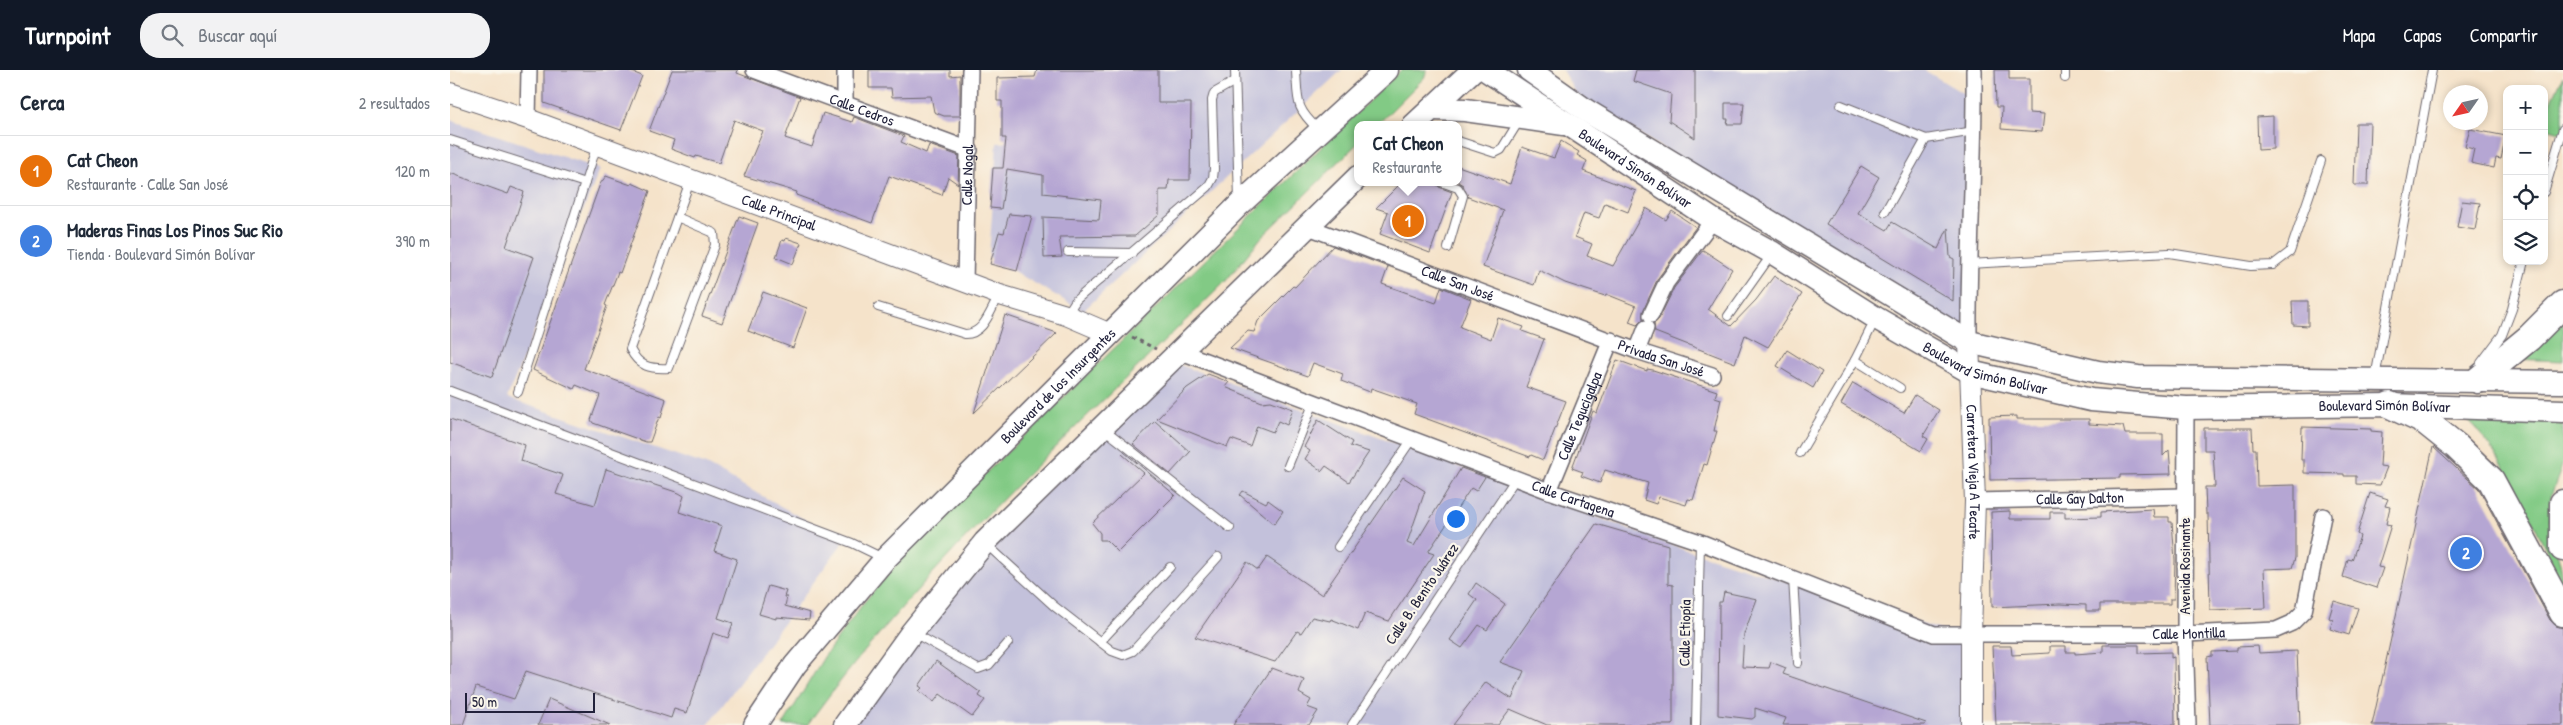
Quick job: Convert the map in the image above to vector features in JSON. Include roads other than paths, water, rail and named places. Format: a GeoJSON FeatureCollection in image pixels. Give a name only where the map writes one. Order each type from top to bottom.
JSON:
{"type":"FeatureCollection","features":[{"type":"Feature","properties":{"kind":"highway"},"geometry":{"type":"LineString","coordinates":[[2474,379],[2530,338],[2563,304]]}},
{"type":"Feature","properties":{"kind":"highway"},"geometry":{"type":"LineString","coordinates":[[2390,405],[2426,422],[2456,446],[2491,480],[2563,613]]}},
{"type":"Feature","properties":{"kind":"highway"},"geometry":{"type":"LineString","coordinates":[[2563,503],[2563,548]]}},
{"type":"Feature","properties":{"kind":"main road"},"geometry":{"type":"LineString","coordinates":[[1418,121],[1473,70]]}},
{"type":"Feature","properties":{"kind":"main road","name":"Boulevard Simón Bolívar"},"geometry":{"type":"LineString","coordinates":[[1486,70],[1713,220],[1773,253],[1876,318],[1970,372],[2091,400],[2186,408],[2390,405],[2563,411]]}},
{"type":"Feature","properties":{"kind":"main road","name":"Boulevard Simón Bolívar"},"geometry":{"type":"LineString","coordinates":[[1528,70],[1572,101],[1969,342],[2098,372],[2138,376],[2474,379],[2563,382]]}},
{"type":"Feature","properties":{"kind":"main road"},"geometry":{"type":"LineString","coordinates":[[1556,70],[1572,101]]}},
{"type":"Feature","properties":{"kind":"main road","name":"Boulevard de los Insurgentes"},"geometry":{"type":"LineString","coordinates":[[755,725],[795,664],[885,559],[1111,330],[1239,205],[1320,131],[1376,76]]}},
{"type":"Feature","properties":{"kind":"main road"},"geometry":{"type":"LineString","coordinates":[[1430,109],[1465,110],[1520,119],[1568,124]]}},
{"type":"Feature","properties":{"kind":"main road"},"geometry":{"type":"LineString","coordinates":[[845,725],[912,632],[985,542],[1354,181]]}},
{"type":"Feature","properties":{"kind":"street"},"geometry":{"type":"LineString","coordinates":[[528,119],[529,70]]}},
{"type":"Feature","properties":{"kind":"street","name":"Calle Cedros"},"geometry":{"type":"LineString","coordinates":[[754,70],[970,150]]}},
{"type":"Feature","properties":{"kind":"street"},"geometry":{"type":"LineString","coordinates":[[844,70],[845,103]]}},
{"type":"Feature","properties":{"kind":"street","name":"Calle Nogal"},"geometry":{"type":"LineString","coordinates":[[965,280],[970,150],[970,70]]}},
{"type":"Feature","properties":{"kind":"street","name":"Carretera Vieja A Tecate"},"geometry":{"type":"LineString","coordinates":[[1971,725],[1970,634],[1975,501],[1968,264],[1974,131],[1974,70]]}},
{"type":"Feature","properties":{"kind":"street","name":"Calle Principal"},"geometry":{"type":"LineString","coordinates":[[450,93],[528,119],[965,280],[1000,295],[1111,330]]}},
{"type":"Feature","properties":{"kind":"street"},"geometry":{"type":"LineString","coordinates":[[1637,351],[1648,321],[1666,284],[1713,220]]}},
{"type":"Feature","properties":{"kind":"street","name":"Calle San José"},"geometry":{"type":"LineString","coordinates":[[1306,226],[1611,340]]}},
{"type":"Feature","properties":{"kind":"street","name":"Privada San José"},"geometry":{"type":"LineString","coordinates":[[1611,340],[1637,351],[1712,375]]}},
{"type":"Feature","properties":{"kind":"street","name":"Calle Tegucigalpa"},"geometry":{"type":"LineString","coordinates":[[1549,491],[1611,340]]}},
{"type":"Feature","properties":{"kind":"street","name":"Calle Cartagena"},"geometry":{"type":"LineString","coordinates":[[1175,355],[1314,402],[1549,491],[1700,542],[1934,634],[1970,634]]}},
{"type":"Feature","properties":{"kind":"street","name":"Avenida Rosinante"},"geometry":{"type":"LineString","coordinates":[[2186,408],[2185,634],[2188,725]]}},
{"type":"Feature","properties":{"kind":"street","name":"Calle Gay Dalton"},"geometry":{"type":"LineString","coordinates":[[1975,501],[2185,496]]}},
{"type":"Feature","properties":{"kind":"street","name":"Calle Montilla"},"geometry":{"type":"LineString","coordinates":[[1970,634],[2185,634],[2276,630],[2292,623],[2304,612],[2323,516]]}},
{"type":"Feature","properties":{"kind":"lane"},"geometry":{"type":"LineString","coordinates":[[1235,70],[1239,205]]}},
{"type":"Feature","properties":{"kind":"lane"},"geometry":{"type":"LineString","coordinates":[[2376,378],[2432,70]]}},
{"type":"Feature","properties":{"kind":"lane"},"geometry":{"type":"LineString","coordinates":[[1296,72],[1301,112],[1320,131]]}},
{"type":"Feature","properties":{"kind":"lane"},"geometry":{"type":"LineString","coordinates":[[1066,315],[1076,300],[1208,186],[1214,178],[1212,100],[1214,94],[1235,81]]}},
{"type":"Feature","properties":{"kind":"lane"},"geometry":{"type":"LineString","coordinates":[[1840,105],[1926,139],[1974,131]]}},
{"type":"Feature","properties":{"kind":"lane"},"geometry":{"type":"LineString","coordinates":[[1462,142],[1495,153],[1501,150],[1520,119]]}},
{"type":"Feature","properties":{"kind":"lane"},"geometry":{"type":"LineString","coordinates":[[2548,179],[2563,129]]}},
{"type":"Feature","properties":{"kind":"lane"},"geometry":{"type":"LineString","coordinates":[[1886,212],[1926,139]]}},
{"type":"Feature","properties":{"kind":"lane"},"geometry":{"type":"LineString","coordinates":[[450,140],[585,183]]}},
{"type":"Feature","properties":{"kind":"lane"},"geometry":{"type":"LineString","coordinates":[[518,392],[597,145]]}},
{"type":"Feature","properties":{"kind":"lane"},"geometry":{"type":"LineString","coordinates":[[1968,264],[2169,253],[2251,266],[2273,265],[2290,252],[2321,161]]}},
{"type":"Feature","properties":{"kind":"lane"},"geometry":{"type":"LineString","coordinates":[[678,217],[714,233],[715,245],[669,368],[653,369],[636,361],[630,350],[691,179]]}},
{"type":"Feature","properties":{"kind":"lane"},"geometry":{"type":"LineString","coordinates":[[1448,248],[1464,196],[1458,188],[1452,186]]}},
{"type":"Feature","properties":{"kind":"lane"},"geometry":{"type":"LineString","coordinates":[[1068,252],[1132,253]]}},
{"type":"Feature","properties":{"kind":"lane"},"geometry":{"type":"LineString","coordinates":[[1728,316],[1773,253]]}},
{"type":"Feature","properties":{"kind":"lane"},"geometry":{"type":"LineString","coordinates":[[2474,379],[2502,335],[2512,309],[2523,265]]}},
{"type":"Feature","properties":{"kind":"lane"},"geometry":{"type":"LineString","coordinates":[[878,307],[965,334],[974,334],[980,329],[1000,295]]}},
{"type":"Feature","properties":{"kind":"lane"},"geometry":{"type":"LineString","coordinates":[[1800,453],[1855,360],[1876,318]]}},
{"type":"Feature","properties":{"kind":"lane"},"geometry":{"type":"LineString","coordinates":[[1855,360],[1900,388]]}},
{"type":"Feature","properties":{"kind":"lane"},"geometry":{"type":"LineString","coordinates":[[450,391],[852,543],[885,559]]}},
{"type":"Feature","properties":{"kind":"lane"},"geometry":{"type":"LineString","coordinates":[[1288,466],[1314,402]]}},
{"type":"Feature","properties":{"kind":"lane"},"geometry":{"type":"LineString","coordinates":[[1101,427],[1230,528]]}},
{"type":"Feature","properties":{"kind":"lane"},"geometry":{"type":"LineString","coordinates":[[1338,547],[1412,439]]}},
{"type":"Feature","properties":{"kind":"lane","name":"Calle B. Benito Juárez"},"geometry":{"type":"LineString","coordinates":[[1352,725],[1516,478]]}},
{"type":"Feature","properties":{"kind":"lane"},"geometry":{"type":"LineString","coordinates":[[985,542],[1054,606],[1112,651],[1123,654],[1133,651],[1218,557]]}},
{"type":"Feature","properties":{"kind":"lane","name":"Calle Etiopía"},"geometry":{"type":"LineString","coordinates":[[1696,725],[1700,542]]}},
{"type":"Feature","properties":{"kind":"lane"},"geometry":{"type":"LineString","coordinates":[[1100,642],[1170,567]]}},
{"type":"Feature","properties":{"kind":"lane"},"geometry":{"type":"LineString","coordinates":[[1793,578],[1798,663]]}},
{"type":"Feature","properties":{"kind":"lane"},"geometry":{"type":"LineString","coordinates":[[912,632],[978,669],[989,665],[1008,643]]}},
{"type":"Feature","properties":{"kind":"place","name":"Cat Cheon"},"geometry":{"type":"Point","coordinates":[1408,221]}},
{"type":"Feature","properties":{"kind":"place","name":"Maderas Finas Los Pinos Suc Rio"},"geometry":{"type":"Point","coordinates":[2466,553]}}]}
